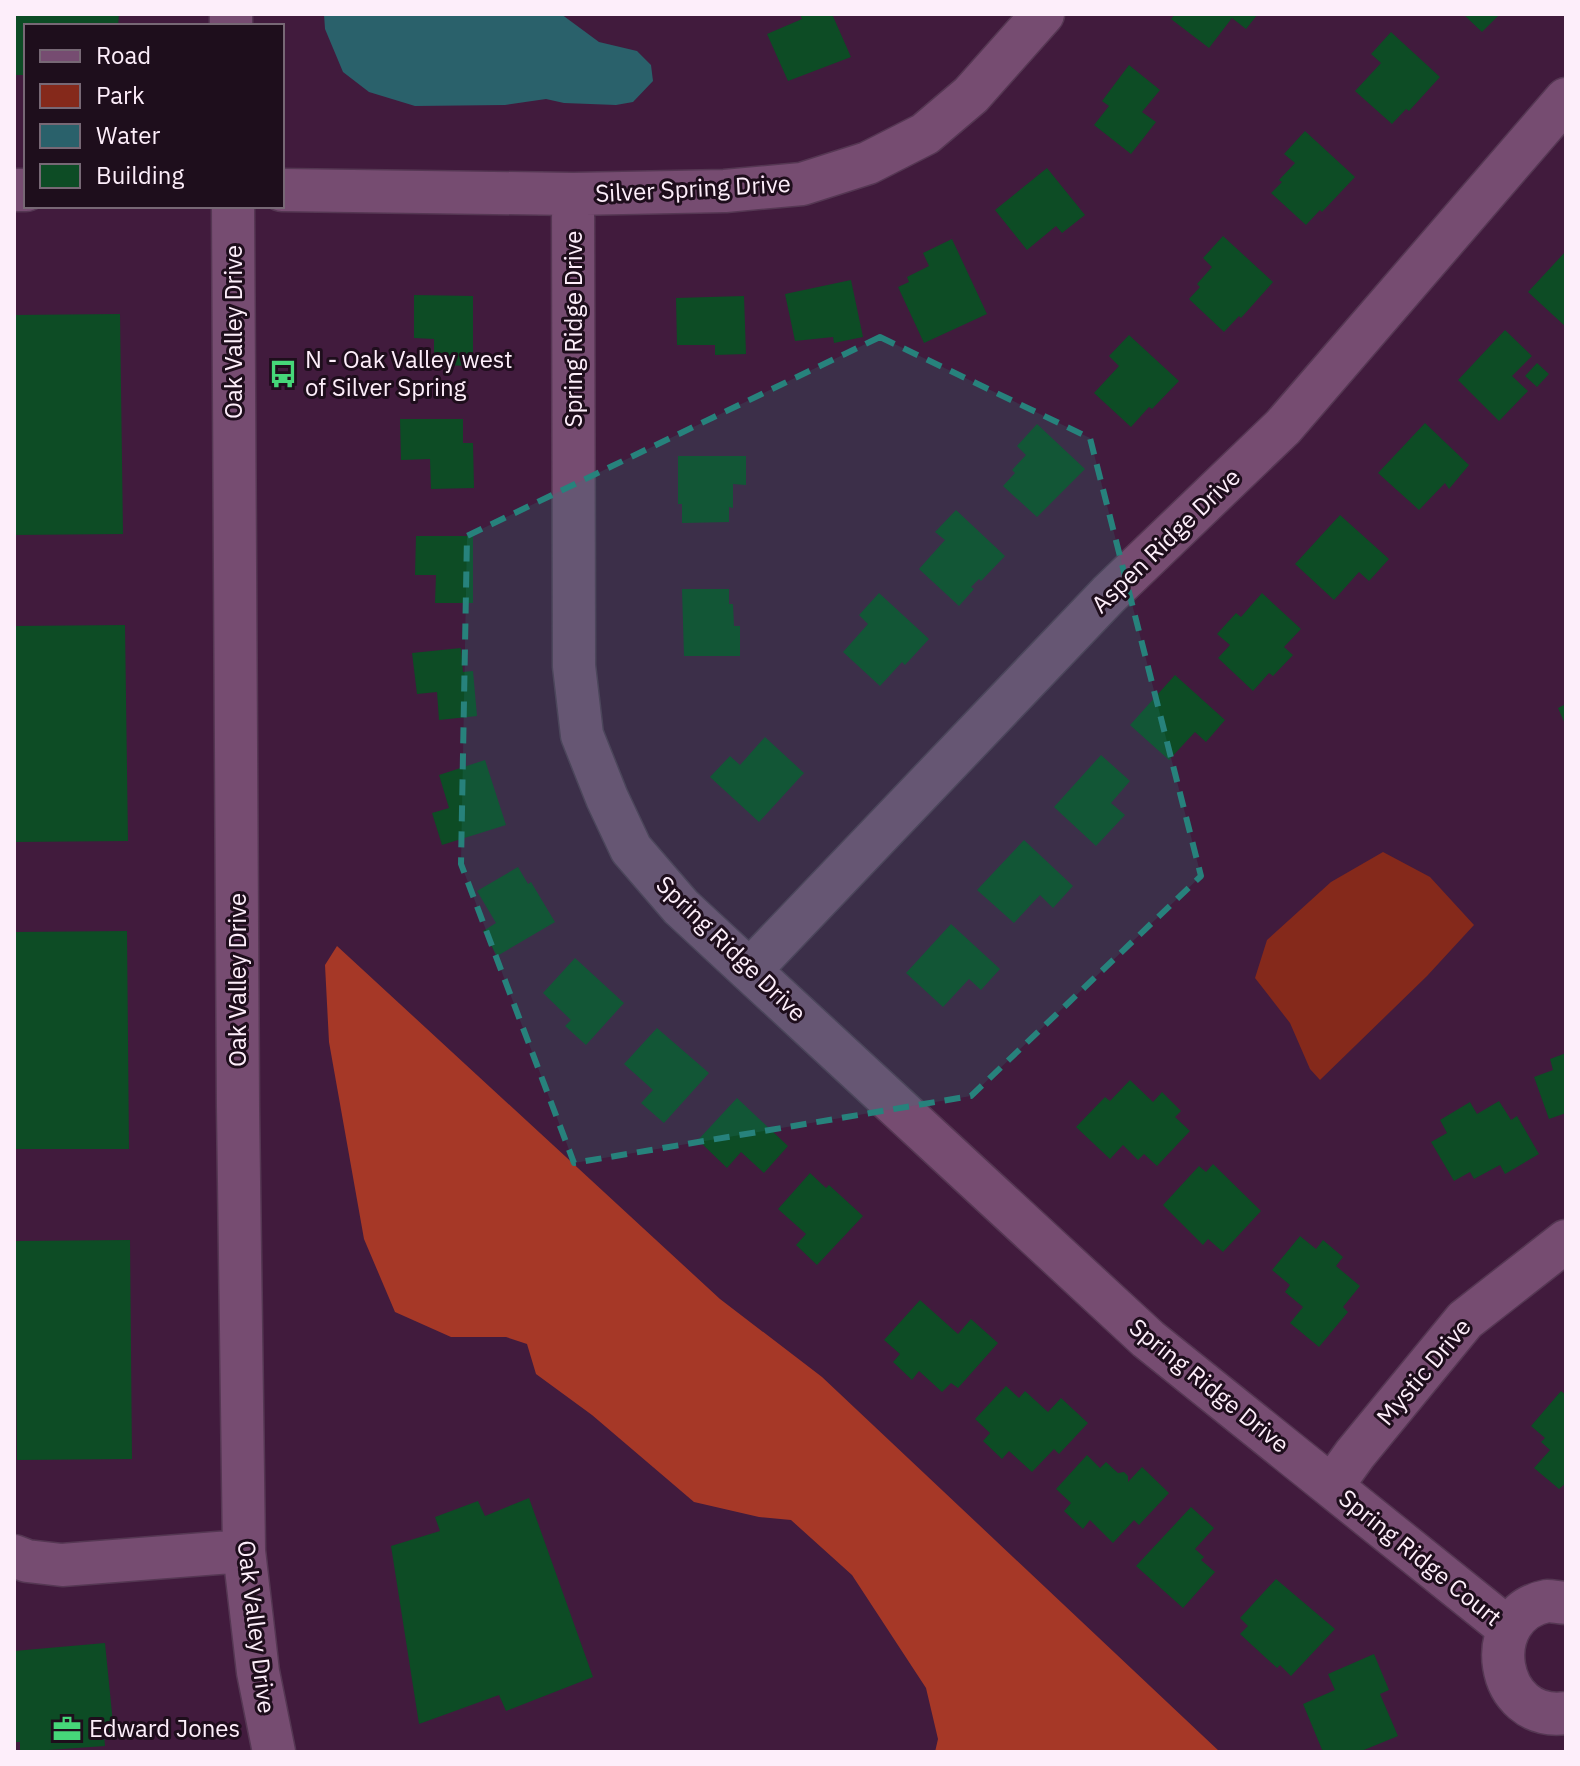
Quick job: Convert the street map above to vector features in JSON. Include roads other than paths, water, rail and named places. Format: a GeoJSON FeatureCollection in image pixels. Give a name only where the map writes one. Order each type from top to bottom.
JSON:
{"type":"FeatureCollection","features":[{"type":"Feature","properties":{"kind":"street","name":"Silver Spring Drive"},"geometry":{"type":"LineString","coordinates":[[284,190],[573,194],[725,191],[802,184],[868,163],[925,134],[971,95],[1043,14]]}},
{"type":"Feature","properties":{"kind":"street","name":"Aspen Ridge Drive"},"geometry":{"type":"LineString","coordinates":[[751,969],[1109,594],[1283,427],[1566,99]]}},
{"type":"Feature","properties":{"kind":"street","name":"Spring Ridge Drive"},"geometry":{"type":"LineString","coordinates":[[573,194],[574,666],[582,735],[631,849],[681,907],[1148,1339],[1332,1486]]}},
{"type":"Feature","properties":{"kind":"street","name":"Oak Valley Drive"},"geometry":{"type":"LineString","coordinates":[[233,208],[244,1551],[258,1672],[274,1752]]}},
{"type":"Feature","properties":{"kind":"street","name":"Mystic Drive"},"geometry":{"type":"LineString","coordinates":[[1332,1486],[1465,1320],[1566,1241]]}},
{"type":"Feature","properties":{"kind":"street","name":"Spring Ridge Court"},"geometry":{"type":"LineString","coordinates":[[1332,1486],[1509,1629]]}},
{"type":"Feature","properties":{"kind":"street"},"geometry":{"type":"LineString","coordinates":[[14,1556],[27,1561],[62,1565],[244,1551]]}},
{"type":"Feature","properties":{"kind":"street","name":"Spring Ridge Court"},"geometry":{"type":"LineString","coordinates":[[1566,1603],[1547,1601],[1525,1612],[1509,1629],[1502,1658],[1509,1687],[1528,1706],[1553,1715],[1566,1713]]}},
{"type":"Feature","properties":{"kind":"water"},"geometry":{"type":"Polygon","coordinates":[[[324,14],[561,14],[599,42],[637,51],[651,65],[653,81],[633,102],[616,105],[564,103],[546,99],[505,105],[415,106],[369,92],[343,72],[325,29],[324,14]]]}},
{"type":"Feature","properties":{"kind":"place","name":"N - Oak Valley west of Silver Spring"},"geometry":{"type":"Point","coordinates":[283,374]}},
{"type":"Feature","properties":{"kind":"place","name":"Edward Jones"},"geometry":{"type":"Point","coordinates":[67,1729]}}]}
